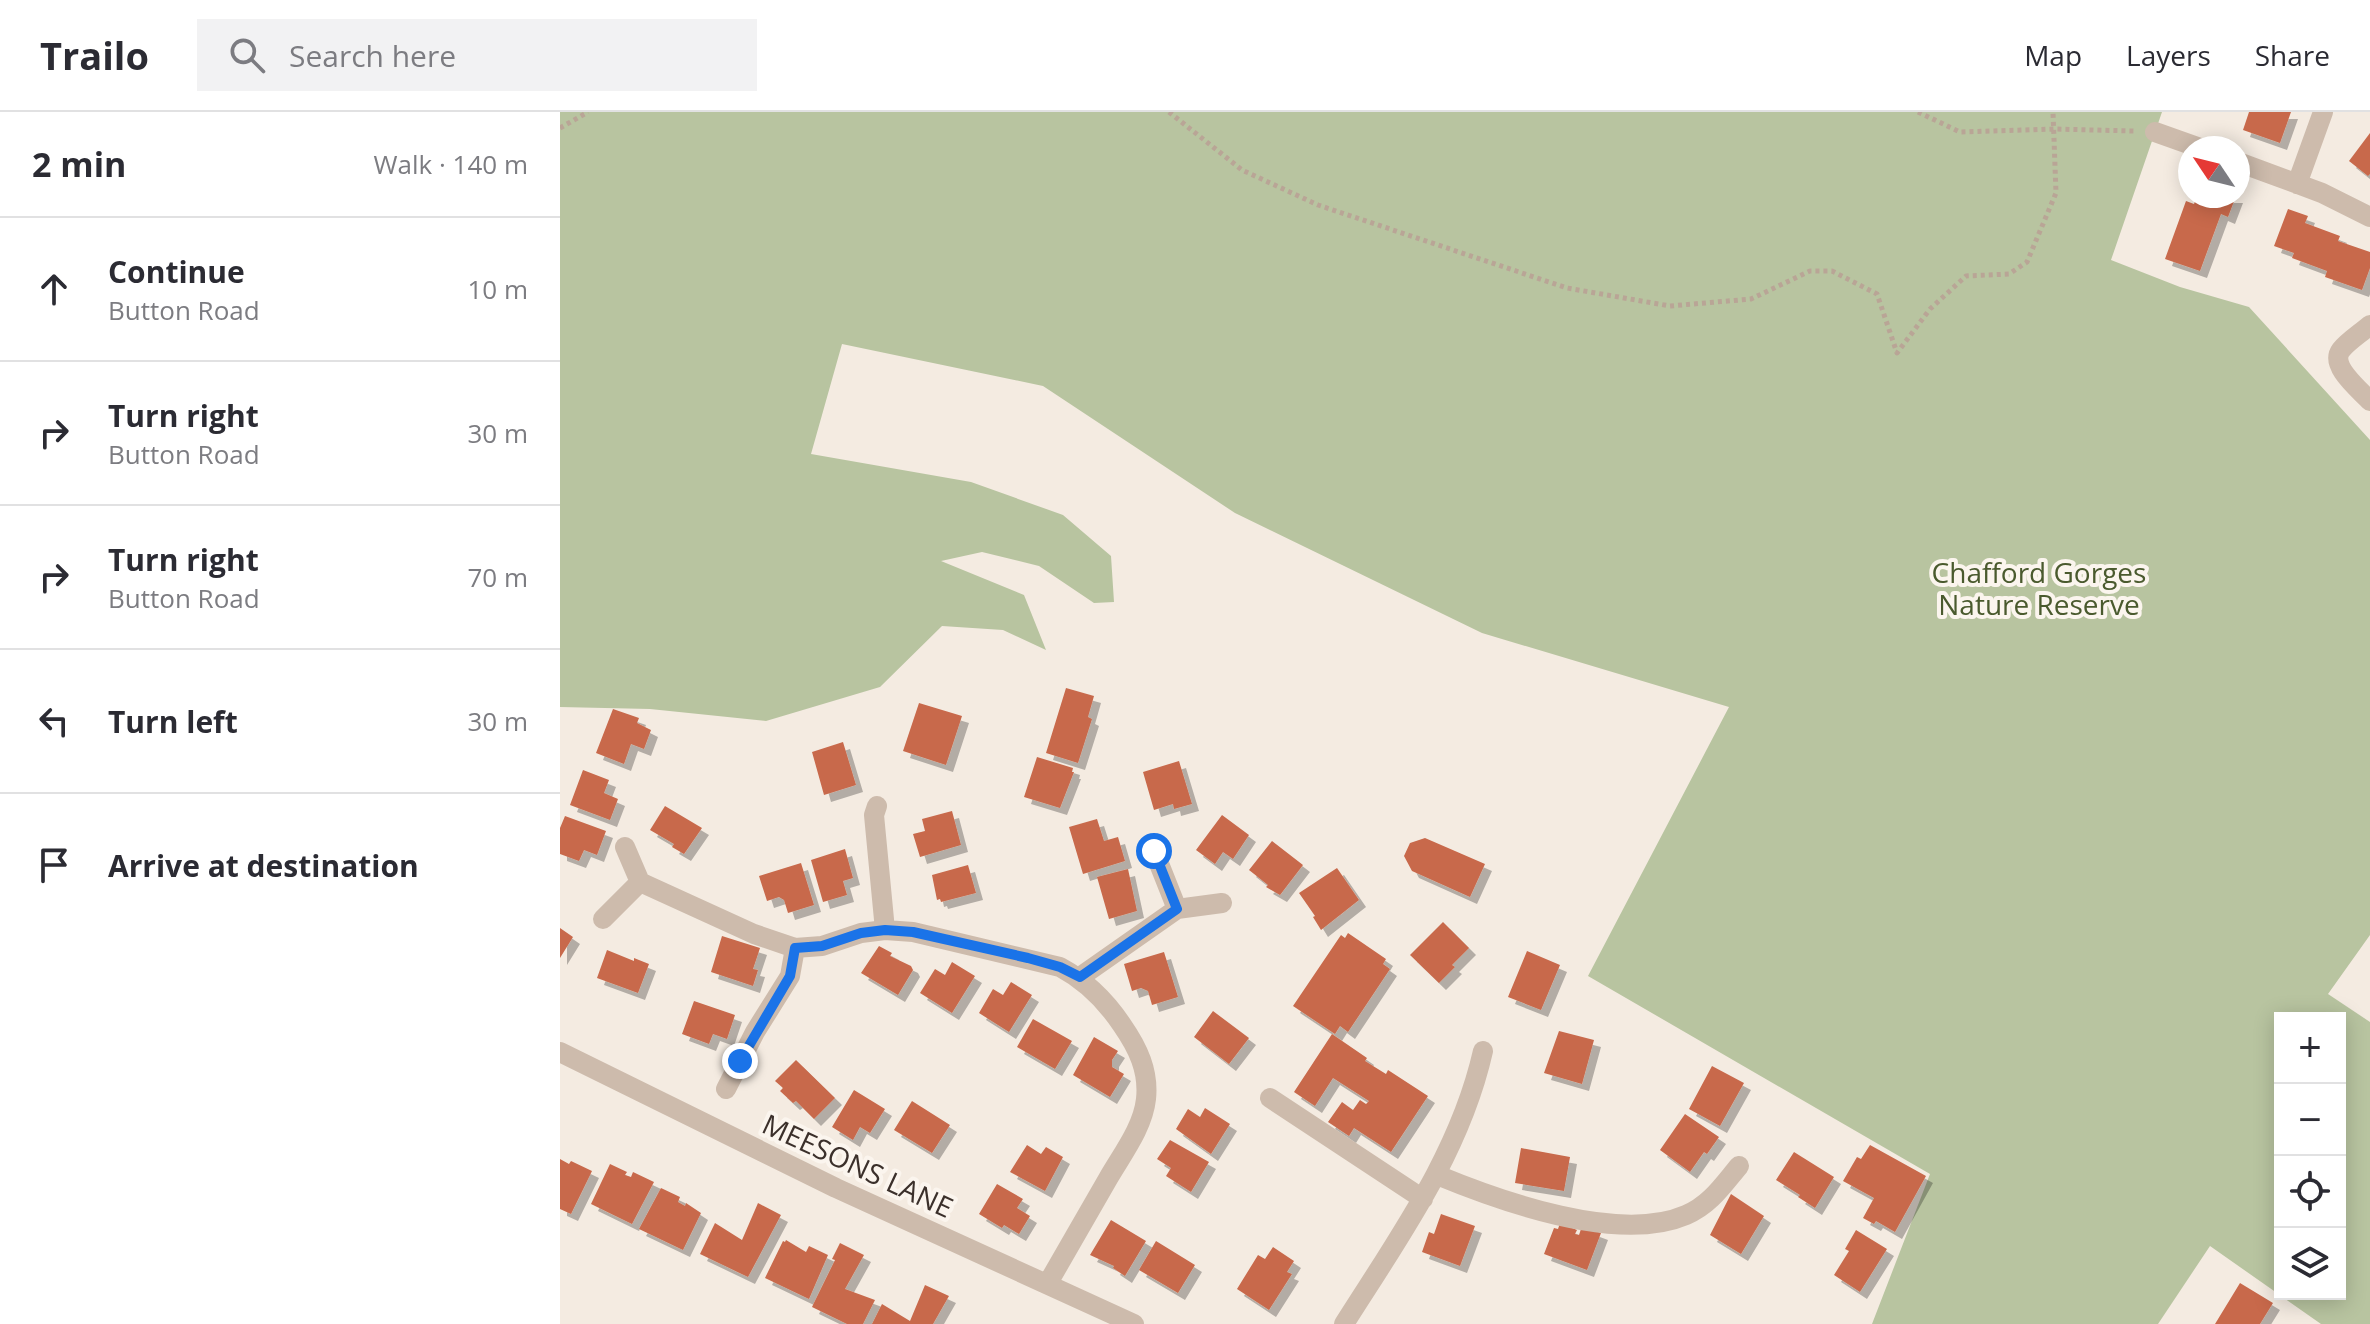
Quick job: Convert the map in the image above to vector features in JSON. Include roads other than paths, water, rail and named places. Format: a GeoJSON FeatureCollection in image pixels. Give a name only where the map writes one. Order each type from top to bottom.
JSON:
{"type":"FeatureCollection","features":[{"type":"Feature","properties":{"kind":"street"},"geometry":{"type":"LineString","coordinates":[[2297,184],[2323,112]]}},
{"type":"Feature","properties":{"kind":"street"},"geometry":{"type":"LineString","coordinates":[[2155,132],[2178,140]]}},
{"type":"Feature","properties":{"kind":"street"},"geometry":{"type":"LineString","coordinates":[[2250,166],[2370,217]]}},
{"type":"Feature","properties":{"kind":"street"},"geometry":{"type":"LineString","coordinates":[[2370,325],[2340,350],[2337,357],[2339,366],[2370,401]]}},
{"type":"Feature","properties":{"kind":"street"},"geometry":{"type":"LineString","coordinates":[[877,806],[874,815],[885,930]]}},
{"type":"Feature","properties":{"kind":"street"},"geometry":{"type":"LineString","coordinates":[[625,847],[640,882],[754,934],[795,948],[822,946],[861,933],[885,930],[913,932],[1028,958],[1060,967],[1080,977],[1114,1013],[1129,1035],[1146,1073],[1146,1102],[1128,1143],[1048,1283]]}},
{"type":"Feature","properties":{"kind":"street"},"geometry":{"type":"LineString","coordinates":[[1154,851],[1177,909]]}},
{"type":"Feature","properties":{"kind":"street"},"geometry":{"type":"LineString","coordinates":[[603,919],[640,882]]}},
{"type":"Feature","properties":{"kind":"street"},"geometry":{"type":"LineString","coordinates":[[1080,977],[1177,909],[1222,903]]}},
{"type":"Feature","properties":{"kind":"street"},"geometry":{"type":"LineString","coordinates":[[726,1089],[755,1032],[790,976],[795,948]]}},
{"type":"Feature","properties":{"kind":"street"},"geometry":{"type":"LineString","coordinates":[[1344,1324],[1437,1175],[1457,1135],[1483,1051]]}},
{"type":"Feature","properties":{"kind":"street","name":"MEESONS LANE"},"geometry":{"type":"LineString","coordinates":[[560,1052],[836,1188],[1134,1324]]}},
{"type":"Feature","properties":{"kind":"street"},"geometry":{"type":"LineString","coordinates":[[1270,1098],[1423,1199]]}},
{"type":"Feature","properties":{"kind":"street"},"geometry":{"type":"LineString","coordinates":[[1437,1175],[1527,1209],[1624,1225],[1656,1224],[1686,1215],[1714,1198],[1739,1166]]}},
{"type":"Feature","properties":{"kind":"park label","name":"Chafford Gorges Nature Reserve"},"geometry":{"type":"Point","coordinates":[2039,588]}}]}
